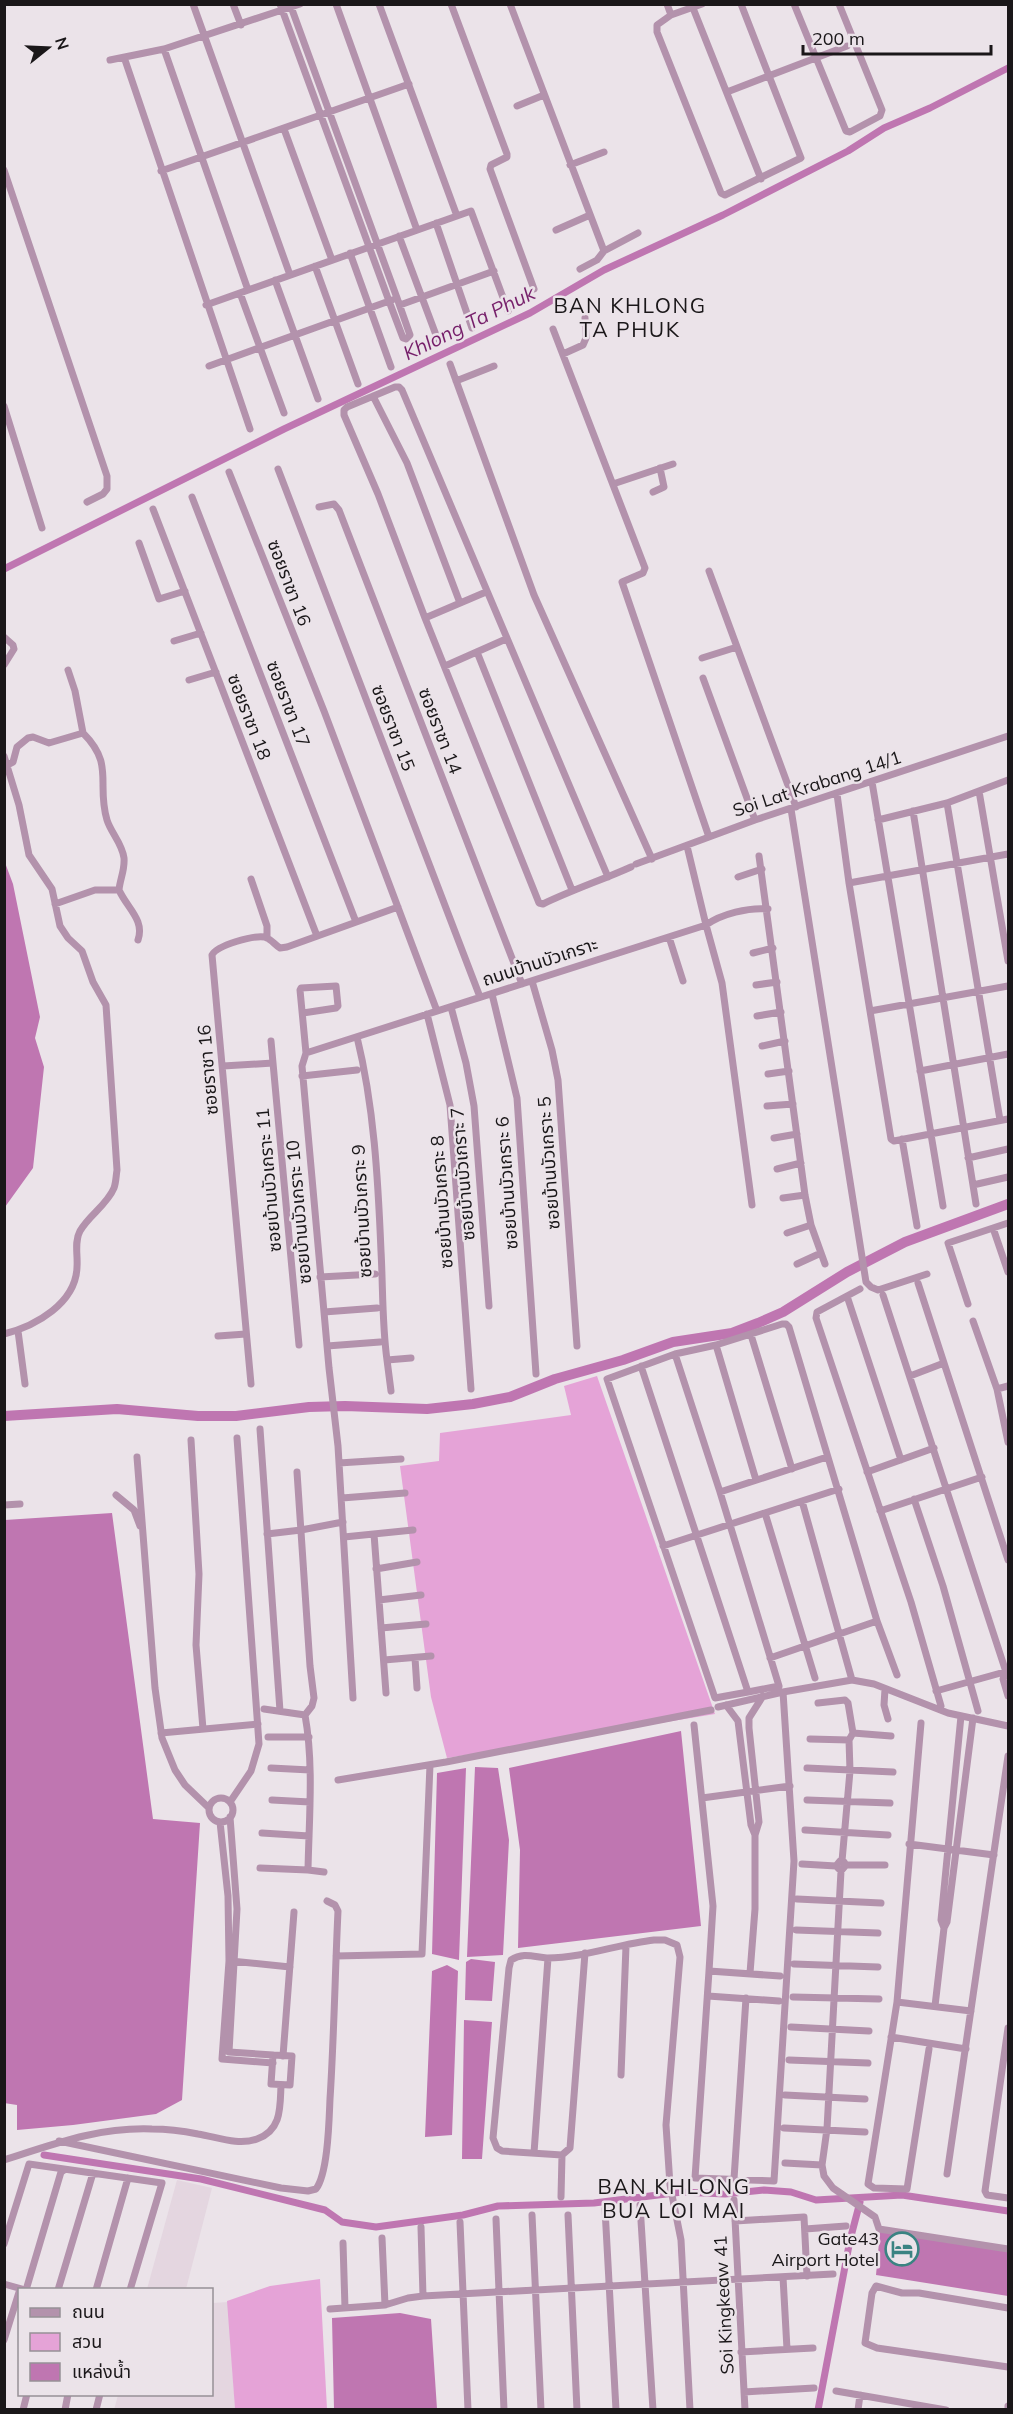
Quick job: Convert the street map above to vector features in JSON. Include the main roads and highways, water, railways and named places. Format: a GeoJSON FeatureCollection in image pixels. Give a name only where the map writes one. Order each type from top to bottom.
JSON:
{"type":"FeatureCollection","features":[{"type":"Feature","properties":{"kind":"water"},"geometry":{"type":"Polygon","coordinates":[[[4,860],[13,884],[40,1017],[35,1038],[44,1067],[33,1168],[5,1207],[4,860]]]}},
{"type":"Feature","properties":{"kind":"water"},"geometry":{"type":"Polygon","coordinates":[[[112,1513],[153,1819],[200,1823],[182,2100],[156,2114],[17,2130],[17,2105],[4,2103],[5,1520],[112,1513]]]}},
{"type":"Feature","properties":{"kind":"water"},"geometry":{"type":"Polygon","coordinates":[[[681,1731],[701,1926],[518,1948],[520,1850],[509,1768],[681,1731]]]}},
{"type":"Feature","properties":{"kind":"water"},"geometry":{"type":"Polygon","coordinates":[[[475,1767],[498,1768],[509,1840],[503,1955],[467,1957],[475,1767]]]}},
{"type":"Feature","properties":{"kind":"water"},"geometry":{"type":"Polygon","coordinates":[[[466,1768],[459,1960],[432,1954],[437,1773],[466,1768]]]}},
{"type":"Feature","properties":{"kind":"water"},"geometry":{"type":"Polygon","coordinates":[[[471,1959],[495,1962],[492,2001],[465,2000],[466,1962],[471,1959]]]}},
{"type":"Feature","properties":{"kind":"water"},"geometry":{"type":"Polygon","coordinates":[[[447,1965],[458,1971],[452,2135],[425,2137],[432,1971],[447,1965]]]}},
{"type":"Feature","properties":{"kind":"water"},"geometry":{"type":"Polygon","coordinates":[[[464,2020],[492,2022],[482,2159],[462,2159],[464,2020]]]}},
{"type":"Feature","properties":{"kind":"water"},"geometry":{"type":"Polygon","coordinates":[[[880,2231],[1008,2250],[1008,2296],[876,2275],[880,2231]]]}},
{"type":"Feature","properties":{"kind":"water"},"geometry":{"type":"Polygon","coordinates":[[[400,2313],[431,2319],[437,2409],[334,2409],[332,2318],[400,2313]]]}},
{"type":"Feature","properties":{"kind":"waterway","name":"Khlong Ta Phuk"},"geometry":{"type":"LineString","coordinates":[[4,569],[284,429],[530,313],[604,270],[723,215],[848,151],[884,128],[930,108],[1008,68]]}},
{"type":"Feature","properties":{"kind":"waterway"},"geometry":{"type":"LineString","coordinates":[[4,1416],[117,1409],[198,1416],[236,1416],[309,1407],[427,1409],[510,1397],[555,1379],[623,1360],[673,1342],[732,1333],[758,1323],[783,1312],[847,1272],[905,1242],[1008,1204]]}},
{"type":"Feature","properties":{"kind":"waterway"},"geometry":{"type":"LineString","coordinates":[[44,2155],[201,2179],[325,2210],[342,2222],[376,2227],[463,2215],[498,2206],[594,2203],[682,2192],[725,2194],[764,2190],[791,2192],[816,2200],[902,2195],[1008,2211]]}},
{"type":"Feature","properties":{"kind":"waterway"},"geometry":{"type":"LineString","coordinates":[[818,2410],[850,2240],[860,2202]]}},
{"type":"Feature","properties":{"kind":"place","name":"Gate43 Airport Hotel"},"geometry":{"type":"Point","coordinates":[902,2249]}},
{"type":"Feature","properties":{"kind":"district","name":"BAN KHLONG TA PHUK"},"geometry":{"type":"Point","coordinates":[630,318]}},
{"type":"Feature","properties":{"kind":"district","name":"BAN KHLONG BUA LOI MAI"},"geometry":{"type":"Point","coordinates":[674,2199]}}]}
